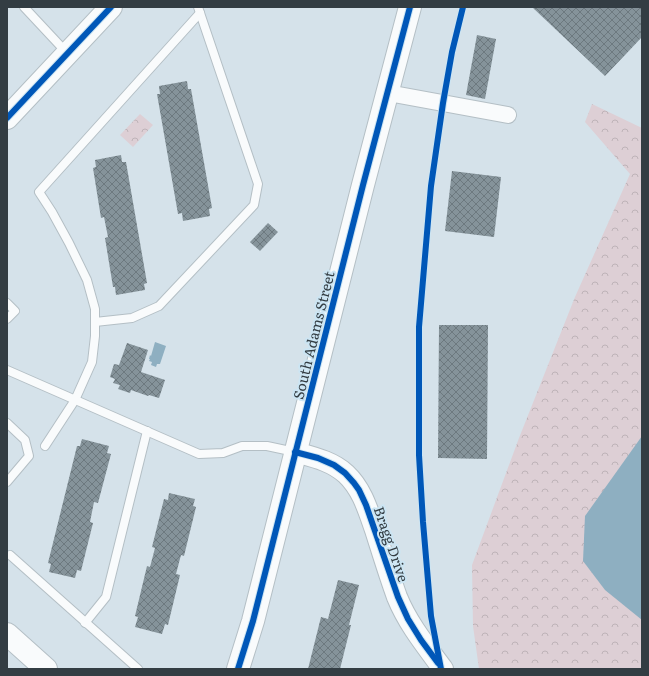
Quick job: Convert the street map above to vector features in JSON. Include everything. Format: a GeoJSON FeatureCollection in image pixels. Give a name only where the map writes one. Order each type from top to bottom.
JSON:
{"type":"FeatureCollection","features":[{"type":"Feature","properties":{"kind":"main road"},"geometry":{"type":"LineString","coordinates":[[7,118],[111,7]]}},
{"type":"Feature","properties":{"kind":"main road","name":"South Adams Street"},"geometry":{"type":"LineString","coordinates":[[238,669],[253,621],[363,185],[410,7]]}},
{"type":"Feature","properties":{"kind":"main road"},"geometry":{"type":"LineString","coordinates":[[7,634],[46,669]]}},
{"type":"Feature","properties":{"kind":"street"},"geometry":{"type":"LineString","coordinates":[[388,93],[508,115]]}},
{"type":"Feature","properties":{"kind":"street","name":"Bragg Drive"},"geometry":{"type":"LineString","coordinates":[[296,452],[318,458],[334,465],[345,473],[359,490],[366,505],[398,597],[408,619],[421,640],[443,669]]}},
{"type":"Feature","properties":{"kind":"lane"},"geometry":{"type":"LineString","coordinates":[[24,7],[67,54]]}},
{"type":"Feature","properties":{"kind":"lane"},"geometry":{"type":"LineString","coordinates":[[45,446],[75,400],[92,362],[95,336],[95,322],[95,309],[87,280],[66,236],[39,192],[199,10],[258,184],[254,205],[159,306],[132,318],[95,322]]}},
{"type":"Feature","properties":{"kind":"lane"},"geometry":{"type":"LineString","coordinates":[[7,303],[15,310],[7,319]]}},
{"type":"Feature","properties":{"kind":"lane"},"geometry":{"type":"LineString","coordinates":[[7,370],[199,454],[223,453],[242,446],[267,446],[296,452]]}},
{"type":"Feature","properties":{"kind":"lane"},"geometry":{"type":"LineString","coordinates":[[7,423],[25,440],[29,456],[7,482]]}},
{"type":"Feature","properties":{"kind":"lane"},"geometry":{"type":"LineString","coordinates":[[85,623],[106,597],[147,431]]}},
{"type":"Feature","properties":{"kind":"lane"},"geometry":{"type":"LineString","coordinates":[[10,556],[138,669]]}},
{"type":"Feature","properties":{"kind":"green space"},"geometry":{"type":"Polygon","coordinates":[[[592,104],[642,128],[642,669],[479,669],[473,626],[472,565],[519,438],[575,297],[630,174],[585,122],[592,104]]]}},
{"type":"Feature","properties":{"kind":"green space"},"geometry":{"type":"Polygon","coordinates":[[[140,114],[153,125],[133,147],[120,135],[140,114]]]}},
{"type":"Feature","properties":{"kind":"water"},"geometry":{"type":"Polygon","coordinates":[[[155,342],[166,346],[160,364],[157,364],[156,367],[151,365],[152,362],[149,361],[155,342]]]}},
{"type":"Feature","properties":{"kind":"water"},"geometry":{"type":"Polygon","coordinates":[[[642,436],[642,620],[605,590],[583,561],[585,516],[642,436]]]}},
{"type":"Feature","properties":{"kind":"building"},"geometry":{"type":"Polygon","coordinates":[[[532,7],[642,7],[642,37],[605,76],[532,7]]]}},
{"type":"Feature","properties":{"kind":"building"},"geometry":{"type":"Polygon","coordinates":[[[477,35],[496,39],[485,99],[466,95],[477,35]]]}},
{"type":"Feature","properties":{"kind":"building"},"geometry":{"type":"Polygon","coordinates":[[[187,81],[188,89],[191,89],[212,208],[209,209],[210,216],[183,221],[182,213],[178,214],[157,94],[160,94],[159,86],[187,81]]]}},
{"type":"Feature","properties":{"kind":"building"},"geometry":{"type":"Polygon","coordinates":[[[121,155],[122,162],[126,162],[147,283],[144,284],[145,290],[116,295],[115,287],[113,287],[105,238],[108,237],[104,217],[101,218],[93,168],[96,167],[95,160],[121,155]]]}},
{"type":"Feature","properties":{"kind":"building"},"geometry":{"type":"Polygon","coordinates":[[[452,171],[501,177],[494,237],[445,231],[452,171]]]}},
{"type":"Feature","properties":{"kind":"building"},"geometry":{"type":"Polygon","coordinates":[[[268,223],[278,232],[260,251],[250,242],[268,223]]]}},
{"type":"Feature","properties":{"kind":"building"},"geometry":{"type":"Polygon","coordinates":[[[439,325],[488,325],[487,459],[438,458],[439,325]]]}},
{"type":"Feature","properties":{"kind":"building"},"geometry":{"type":"Polygon","coordinates":[[[127,343],[148,350],[141,372],[165,380],[159,398],[131,390],[130,393],[118,389],[120,385],[113,383],[115,379],[110,377],[114,364],[119,365],[127,343]]]}},
{"type":"Feature","properties":{"kind":"building"},"geometry":{"type":"Polygon","coordinates":[[[82,439],[109,446],[107,453],[111,454],[98,503],[94,502],[90,522],[93,523],[81,571],[77,570],[75,578],[49,572],[51,564],[48,563],[77,446],[80,446],[82,439]]]}},
{"type":"Feature","properties":{"kind":"building"},"geometry":{"type":"Polygon","coordinates":[[[169,493],[195,499],[193,506],[196,507],[184,556],[181,555],[176,574],[180,575],[168,625],[165,624],[162,634],[135,627],[138,617],[135,616],[147,566],[150,567],[155,548],[152,547],[164,499],[168,500],[169,493]]]}},
{"type":"Feature","properties":{"kind":"building"},"geometry":{"type":"Polygon","coordinates":[[[338,580],[359,585],[340,669],[308,669],[321,617],[328,619],[338,580]]]}},
{"type":"Feature","properties":{"kind":"cycle path"},"geometry":{"type":"LineString","coordinates":[[7,118],[111,7]]}},
{"type":"Feature","properties":{"kind":"cycle path"},"geometry":{"type":"LineString","coordinates":[[238,669],[253,621],[363,185],[410,7]]}},
{"type":"Feature","properties":{"kind":"cycle path"},"geometry":{"type":"LineString","coordinates":[[441,669],[431,616],[423,522],[419,455],[419,327],[431,186],[452,52],[463,7]]}},
{"type":"Feature","properties":{"kind":"cycle path"},"geometry":{"type":"LineString","coordinates":[[295,452],[318,458],[334,465],[345,473],[359,490],[366,505],[398,597],[408,619],[438,663]]}}]}
